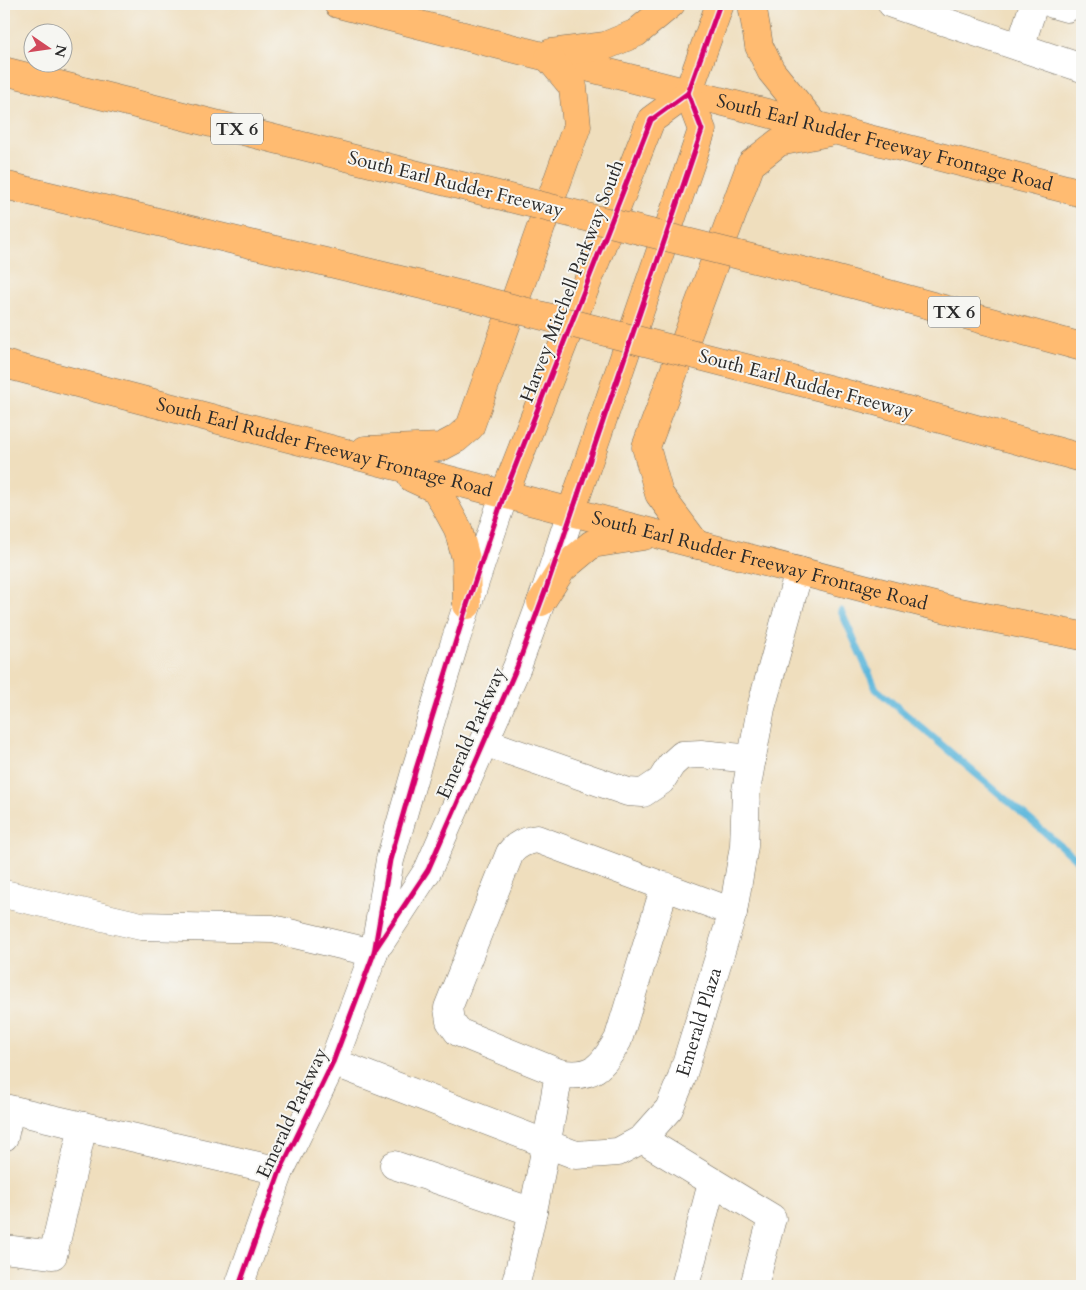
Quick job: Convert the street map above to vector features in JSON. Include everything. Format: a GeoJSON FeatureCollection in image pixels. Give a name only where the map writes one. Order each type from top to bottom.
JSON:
{"type":"FeatureCollection","features":[{"type":"Feature","properties":{"kind":"main road","name":"South Earl Rudder Freeway Frontage Road"},"geometry":{"type":"LineString","coordinates":[[338,4],[1082,194]]}},
{"type":"Feature","properties":{"kind":"main road"},"geometry":{"type":"LineString","coordinates":[[543,56],[605,46],[636,33],[671,4]]}},
{"type":"Feature","properties":{"kind":"main road"},"geometry":{"type":"LineString","coordinates":[[571,512],[702,130],[688,93],[720,4]]}},
{"type":"Feature","properties":{"kind":"main road"},"geometry":{"type":"LineString","coordinates":[[697,545],[659,494],[646,447],[751,164],[779,142],[825,128],[771,71],[760,46],[752,4]]}},
{"type":"Feature","properties":{"kind":"main road"},"geometry":{"type":"LineString","coordinates":[[4,54],[124,101]]}},
{"type":"Feature","properties":{"kind":"main road"},"geometry":{"type":"LineString","coordinates":[[341,452],[441,447],[456,439],[470,427],[577,126],[573,87],[543,56]]}},
{"type":"Feature","properties":{"kind":"main road","name":"South Earl Rudder Freeway"},"geometry":{"type":"LineString","coordinates":[[4,71],[826,277],[1082,347]]}},
{"type":"Feature","properties":{"kind":"main road","name":"Harvey Mitchell Parkway South"},"geometry":{"type":"LineString","coordinates":[[504,495],[651,120],[688,93]]}},
{"type":"Feature","properties":{"kind":"main road","name":"South Earl Rudder Freeway"},"geometry":{"type":"LineString","coordinates":[[4,185],[434,288],[871,400],[1082,458]]}},
{"type":"Feature","properties":{"kind":"main road","name":"South Earl Rudder Freeway Frontage Road"},"geometry":{"type":"LineString","coordinates":[[4,364],[799,571],[955,610],[1082,636]]}},
{"type":"Feature","properties":{"kind":"main road"},"geometry":{"type":"LineString","coordinates":[[379,463],[436,489],[458,529],[466,559],[467,605]]}},
{"type":"Feature","properties":{"kind":"main road"},"geometry":{"type":"LineString","coordinates":[[541,602],[562,569],[592,544],[655,534]]}},
{"type":"Feature","properties":{"kind":"street"},"geometry":{"type":"LineString","coordinates":[[892,4],[1082,68]]}},
{"type":"Feature","properties":{"kind":"street"},"geometry":{"type":"LineString","coordinates":[[1020,47],[1034,4]]}},
{"type":"Feature","properties":{"kind":"street","name":"Emerald Parkway"},"geometry":{"type":"LineString","coordinates":[[239,1286],[280,1171],[333,1062],[374,952],[390,860],[418,760],[504,495]]}},
{"type":"Feature","properties":{"kind":"street","name":"Emerald Parkway"},"geometry":{"type":"LineString","coordinates":[[374,952],[428,870],[517,667],[571,512]]}},
{"type":"Feature","properties":{"kind":"street","name":"Emerald Plaza"},"geometry":{"type":"LineString","coordinates":[[333,1062],[576,1155],[618,1152],[642,1139],[670,1109],[681,1080],[733,912],[744,846],[746,791],[761,708],[799,571]]}},
{"type":"Feature","properties":{"kind":"street"},"geometry":{"type":"LineString","coordinates":[[484,742],[628,792],[643,793],[661,781],[671,765],[682,755],[701,754],[752,759]]}},
{"type":"Feature","properties":{"kind":"street"},"geometry":{"type":"LineString","coordinates":[[665,886],[618,1040],[607,1059],[592,1072],[570,1075],[559,1073],[458,1032],[450,1021],[448,1008],[510,853],[516,846],[526,841],[537,839],[665,886],[733,912]]}},
{"type":"Feature","properties":{"kind":"street"},"geometry":{"type":"LineString","coordinates":[[4,894],[141,926],[273,929],[374,952]]}},
{"type":"Feature","properties":{"kind":"street"},"geometry":{"type":"LineString","coordinates":[[515,1286],[533,1212],[559,1073]]}},
{"type":"Feature","properties":{"kind":"street"},"geometry":{"type":"LineString","coordinates":[[4,1137],[7,1109],[280,1171]]}},
{"type":"Feature","properties":{"kind":"street"},"geometry":{"type":"LineString","coordinates":[[4,1249],[53,1255],[83,1126]]}},
{"type":"Feature","properties":{"kind":"street"},"geometry":{"type":"LineString","coordinates":[[642,1139],[772,1218],[754,1286]]}},
{"type":"Feature","properties":{"kind":"street"},"geometry":{"type":"LineString","coordinates":[[394,1165],[533,1212]]}},
{"type":"Feature","properties":{"kind":"street"},"geometry":{"type":"LineString","coordinates":[[685,1286],[712,1183]]}},
{"type":"Feature","properties":{"kind":"waterway"},"geometry":{"type":"LineString","coordinates":[[841,611],[876,689],[1082,864]]}},
{"type":"Feature","properties":{"kind":"cycle path"},"geometry":{"type":"LineString","coordinates":[[239,1286],[280,1171],[333,1062],[374,953],[390,860],[467,605],[504,495],[651,120],[688,93],[720,4]]}},
{"type":"Feature","properties":{"kind":"cycle path"},"geometry":{"type":"LineString","coordinates":[[376,948],[428,870],[517,667],[547,586],[702,130],[688,93]]}}]}
